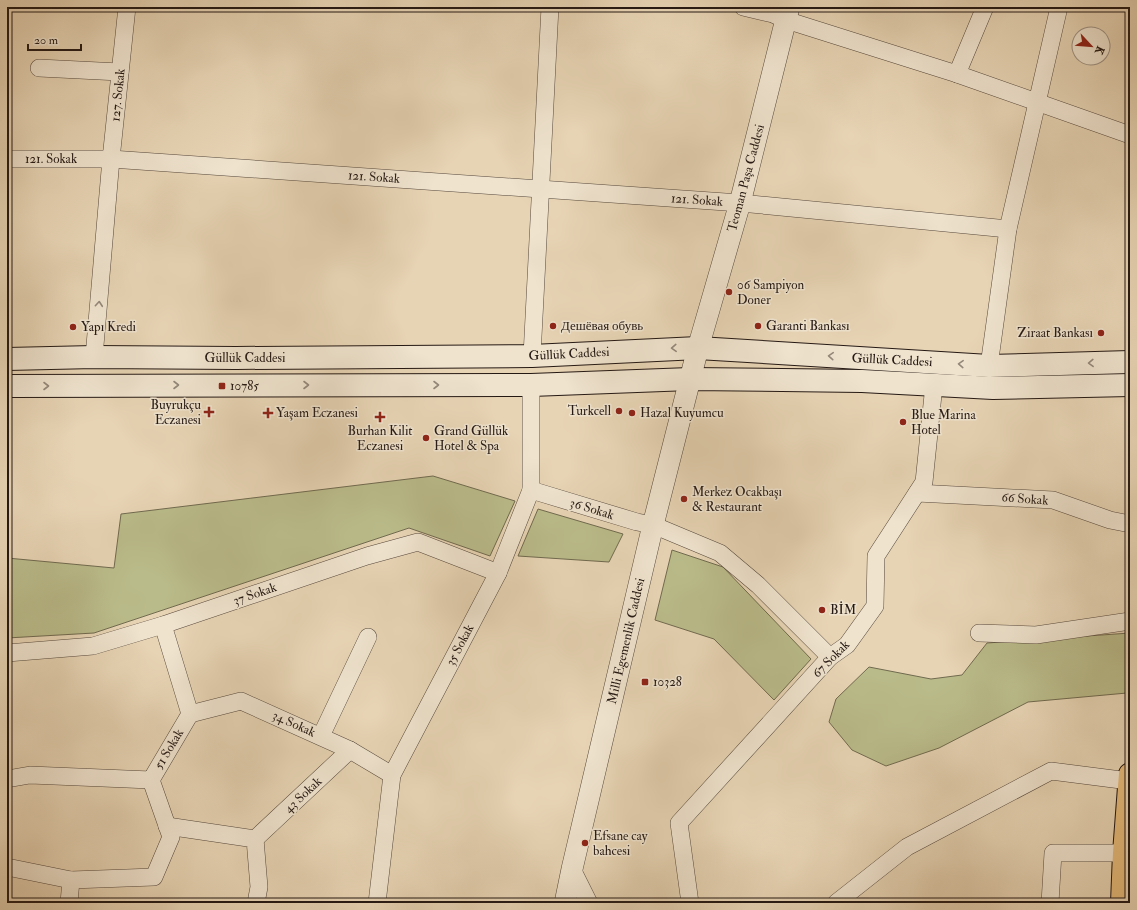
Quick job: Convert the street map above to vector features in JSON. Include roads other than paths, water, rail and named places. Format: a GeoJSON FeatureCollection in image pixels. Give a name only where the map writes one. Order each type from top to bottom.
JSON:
{"type":"FeatureCollection","features":[{"type":"Feature","properties":{"kind":"main road","name":"Güllük Caddesi"},"geometry":{"type":"LineString","coordinates":[[7,359],[94,357],[236,358],[532,356],[698,348],[990,366],[1130,362]]}},
{"type":"Feature","properties":{"kind":"main road","name":"Güllük Caddesi"},"geometry":{"type":"LineString","coordinates":[[7,386],[531,385],[690,379],[862,381],[993,388],[1130,384]]}},
{"type":"Feature","properties":{"kind":"main road"},"geometry":{"type":"LineString","coordinates":[[1122,903],[1130,778]]}},
{"type":"Feature","properties":{"kind":"street","name":"127. Sokak"},"geometry":{"type":"LineString","coordinates":[[94,357],[111,159],[127,7]]}},
{"type":"Feature","properties":{"kind":"street"},"geometry":{"type":"LineString","coordinates":[[532,356],[550,7]]}},
{"type":"Feature","properties":{"kind":"street"},"geometry":{"type":"LineString","coordinates":[[743,7],[773,14],[788,13],[1130,135]]}},
{"type":"Feature","properties":{"kind":"street"},"geometry":{"type":"LineString","coordinates":[[957,74],[984,7]]}},
{"type":"Feature","properties":{"kind":"street"},"geometry":{"type":"LineString","coordinates":[[990,366],[1008,230],[1059,7]]}},
{"type":"Feature","properties":{"kind":"street","name":"Teoman Paşa Caddesi"},"geometry":{"type":"LineString","coordinates":[[690,379],[740,203],[788,13]]}},
{"type":"Feature","properties":{"kind":"street"},"geometry":{"type":"LineString","coordinates":[[39,68],[120,72]]}},
{"type":"Feature","properties":{"kind":"street","name":"121. Sokak"},"geometry":{"type":"LineString","coordinates":[[7,159],[111,159],[740,203],[1008,230]]}},
{"type":"Feature","properties":{"kind":"street","name":"Milli Egemenlik Caddesi"},"geometry":{"type":"LineString","coordinates":[[565,903],[653,525],[690,379]]}},
{"type":"Feature","properties":{"kind":"street","name":"35 Sokak"},"geometry":{"type":"LineString","coordinates":[[377,903],[392,775],[498,573],[531,490],[531,385]]}},
{"type":"Feature","properties":{"kind":"street","name":"67 Sokak"},"geometry":{"type":"LineString","coordinates":[[690,903],[680,823],[830,657],[847,645],[875,606],[876,556],[924,482],[934,385]]}},
{"type":"Feature","properties":{"kind":"street","name":"36 Sokak"},"geometry":{"type":"LineString","coordinates":[[531,490],[637,522],[653,525],[720,553],[758,585],[830,657]]}},
{"type":"Feature","properties":{"kind":"street","name":"66 Sokak"},"geometry":{"type":"LineString","coordinates":[[917,493],[1053,500],[1110,520],[1130,524]]}},
{"type":"Feature","properties":{"kind":"street","name":"37 Sokak"},"geometry":{"type":"LineString","coordinates":[[7,653],[92,646],[163,625],[367,556],[418,542],[498,573]]}},
{"type":"Feature","properties":{"kind":"street"},"geometry":{"type":"LineString","coordinates":[[979,634],[1036,635],[1130,621]]}},
{"type":"Feature","properties":{"kind":"street","name":"51 Sokak"},"geometry":{"type":"LineString","coordinates":[[7,779],[30,774],[151,780],[190,714],[163,625]]}},
{"type":"Feature","properties":{"kind":"street"},"geometry":{"type":"LineString","coordinates":[[321,736],[368,637]]}},
{"type":"Feature","properties":{"kind":"street","name":"34 Sokak"},"geometry":{"type":"LineString","coordinates":[[190,714],[241,702],[350,750],[392,775]]}},
{"type":"Feature","properties":{"kind":"street","name":"43 Sokak"},"geometry":{"type":"LineString","coordinates":[[255,839],[350,750]]}},
{"type":"Feature","properties":{"kind":"street"},"geometry":{"type":"LineString","coordinates":[[836,903],[907,847],[1051,771],[1130,778]]}},
{"type":"Feature","properties":{"kind":"street"},"geometry":{"type":"LineString","coordinates":[[7,867],[71,880],[154,877],[171,837],[151,780]]}},
{"type":"Feature","properties":{"kind":"street"},"geometry":{"type":"LineString","coordinates":[[167,826],[255,839],[259,887],[256,903]]}},
{"type":"Feature","properties":{"kind":"street"},"geometry":{"type":"LineString","coordinates":[[1050,903],[1053,853],[1124,853]]}},
{"type":"Feature","properties":{"kind":"street"},"geometry":{"type":"LineString","coordinates":[[572,869],[589,903]]}},
{"type":"Feature","properties":{"kind":"street"},"geometry":{"type":"LineString","coordinates":[[69,903],[71,880]]}},
{"type":"Feature","properties":{"kind":"place","name":"06 Sampiyon Doner"},"geometry":{"type":"Point","coordinates":[729,292]}},
{"type":"Feature","properties":{"kind":"place","name":"Дешёвая обувь"},"geometry":{"type":"Point","coordinates":[553,326]}},
{"type":"Feature","properties":{"kind":"place","name":"Garanti Bankası"},"geometry":{"type":"Point","coordinates":[758,326]}},
{"type":"Feature","properties":{"kind":"place","name":"Yapı Kredi"},"geometry":{"type":"Point","coordinates":[73,327]}},
{"type":"Feature","properties":{"kind":"place","name":"Ziraat Bankası"},"geometry":{"type":"Point","coordinates":[1101,333]}},
{"type":"Feature","properties":{"kind":"place","name":"10785"},"geometry":{"type":"Point","coordinates":[222,386]}},
{"type":"Feature","properties":{"kind":"place","name":"Turkcell"},"geometry":{"type":"Point","coordinates":[619,411]}},
{"type":"Feature","properties":{"kind":"place","name":"Buyrukçu Eczanesi"},"geometry":{"type":"Point","coordinates":[209,412]}},
{"type":"Feature","properties":{"kind":"place","name":"Yaşam Eczanesi"},"geometry":{"type":"Point","coordinates":[268,413]}},
{"type":"Feature","properties":{"kind":"place","name":"Hazal Kuyumcu"},"geometry":{"type":"Point","coordinates":[632,413]}},
{"type":"Feature","properties":{"kind":"place","name":"Burhan Kilit Eczanesi"},"geometry":{"type":"Point","coordinates":[380,417]}},
{"type":"Feature","properties":{"kind":"place","name":"Blue Marina Hotel"},"geometry":{"type":"Point","coordinates":[903,422]}},
{"type":"Feature","properties":{"kind":"place","name":"Grand Güllük Hotel & Spa"},"geometry":{"type":"Point","coordinates":[426,438]}},
{"type":"Feature","properties":{"kind":"place","name":"Merkez Ocakbaşı & Restaurant"},"geometry":{"type":"Point","coordinates":[684,499]}},
{"type":"Feature","properties":{"kind":"place","name":"BİM"},"geometry":{"type":"Point","coordinates":[822,610]}},
{"type":"Feature","properties":{"kind":"place","name":"10328"},"geometry":{"type":"Point","coordinates":[645,682]}},
{"type":"Feature","properties":{"kind":"place","name":"Efsane cay bahcesi"},"geometry":{"type":"Point","coordinates":[585,843]}}]}
